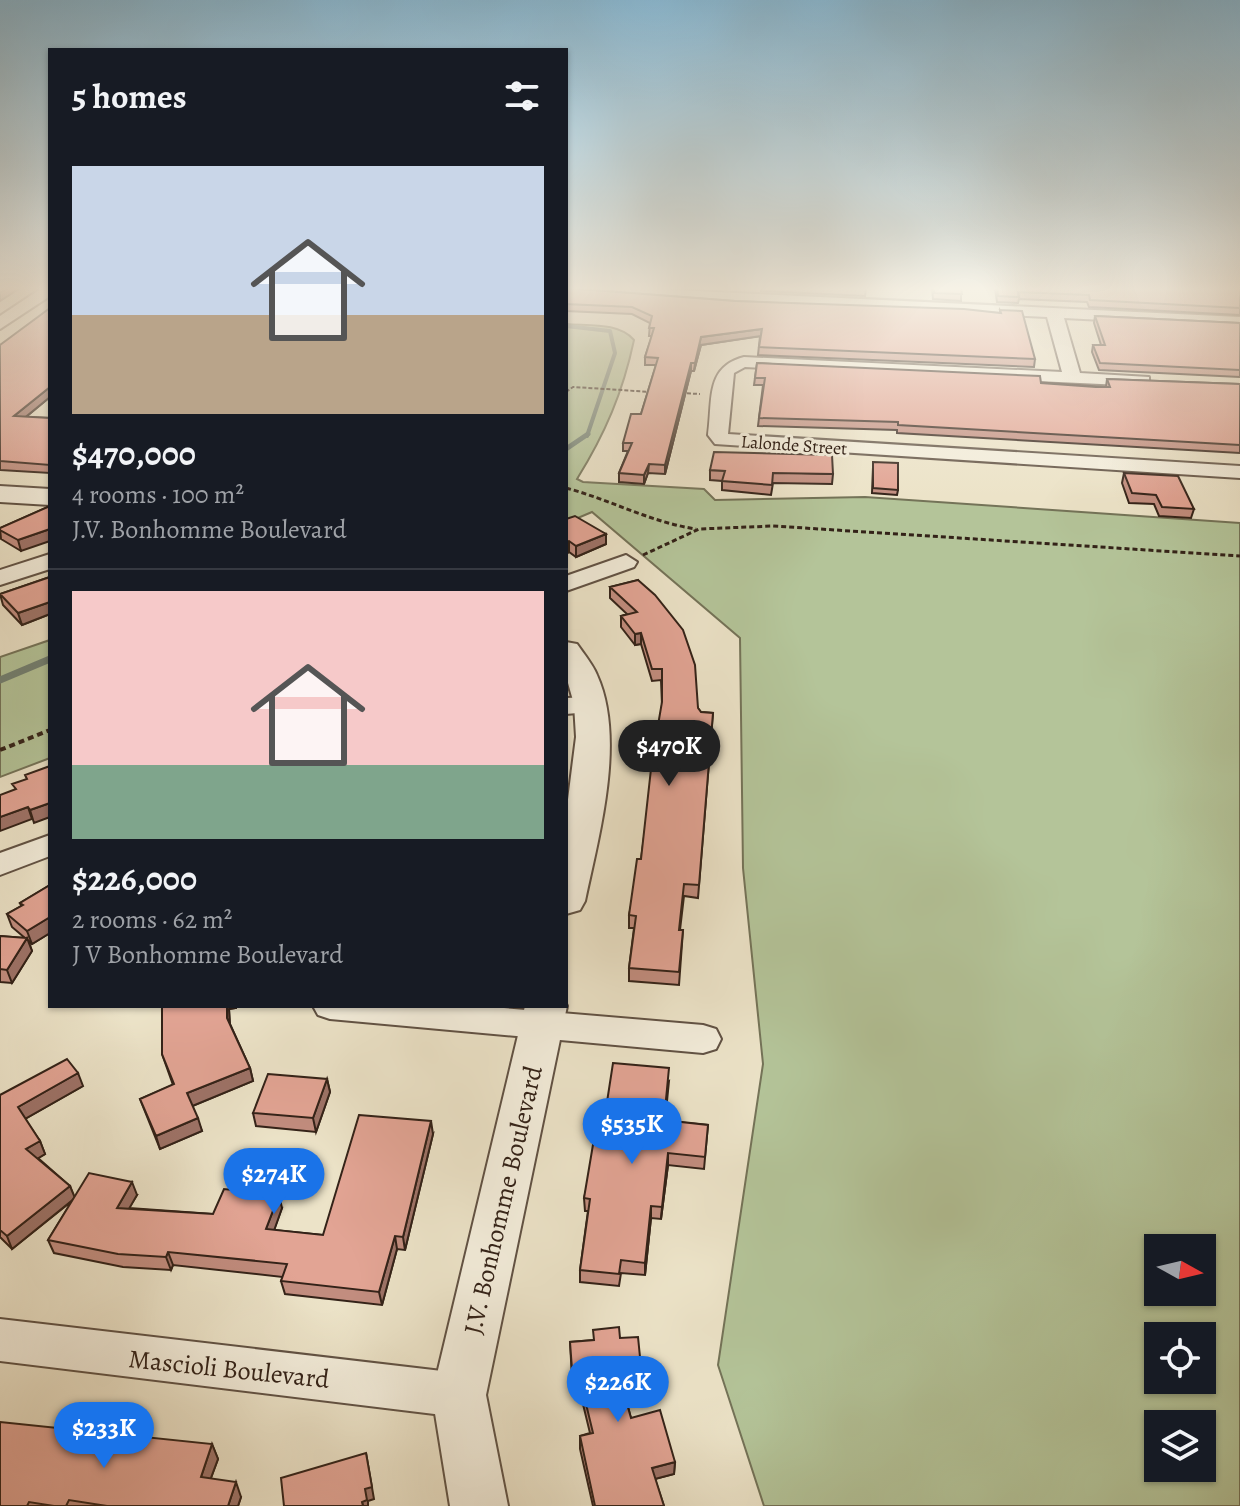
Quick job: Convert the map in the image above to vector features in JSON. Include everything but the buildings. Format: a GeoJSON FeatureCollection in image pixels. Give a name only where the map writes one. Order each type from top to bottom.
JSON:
{"type":"FeatureCollection","features":[{"type":"Feature","properties":{"kind":"street"},"geometry":{"type":"LineString","coordinates":[[1067,358],[1073,378],[1164,382]]}},
{"type":"Feature","properties":{"kind":"street","name":"Lalonde Street"},"geometry":{"type":"LineString","coordinates":[[1073,378],[744,362],[729,367],[718,435],[722,440],[1240,472]]}},
{"type":"Feature","properties":{"kind":"street"},"geometry":{"type":"LineString","coordinates":[[0,494],[48,497]]}},
{"type":"Feature","properties":{"kind":"street"},"geometry":{"type":"LineString","coordinates":[[0,578],[48,562]]}},
{"type":"Feature","properties":{"kind":"street"},"geometry":{"type":"LineString","coordinates":[[568,583],[626,562]]}},
{"type":"Feature","properties":{"kind":"street"},"geometry":{"type":"LineString","coordinates":[[568,653],[573,658],[579,705],[592,751],[568,889]]}},
{"type":"Feature","properties":{"kind":"street"},"geometry":{"type":"LineString","coordinates":[[0,865],[48,846]]}},
{"type":"Feature","properties":{"kind":"street"},"geometry":{"type":"LineString","coordinates":[[378,1008],[544,1015],[703,1039]]}},
{"type":"Feature","properties":{"kind":"street","name":"J.V. Bonhomme Boulevard"},"geometry":{"type":"LineString","coordinates":[[459,1395],[544,1015]]}},
{"type":"Feature","properties":{"kind":"street","name":"Mascioli Boulevard"},"geometry":{"type":"LineString","coordinates":[[0,1340],[459,1395]]}},
{"type":"Feature","properties":{"kind":"street"},"geometry":{"type":"LineString","coordinates":[[459,1395],[479,1506]]}},
{"type":"Feature","properties":{"kind":"path"},"geometry":{"type":"LineString","coordinates":[[568,391],[573,387],[654,392]]}},
{"type":"Feature","properties":{"kind":"path"},"geometry":{"type":"LineString","coordinates":[[668,393],[723,395]]}},
{"type":"Feature","properties":{"kind":"path"},"geometry":{"type":"LineString","coordinates":[[568,489],[603,498],[640,517],[699,529],[773,526],[1240,556]]}},
{"type":"Feature","properties":{"kind":"path"},"geometry":{"type":"LineString","coordinates":[[626,562],[699,529]]}},
{"type":"Feature","properties":{"kind":"path"},"geometry":{"type":"LineString","coordinates":[[0,750],[48,731]]}},
{"type":"Feature","properties":{"kind":"green space"},"geometry":{"type":"Polygon","coordinates":[[[568,358],[629,358],[612,412],[577,479],[583,482],[704,489],[715,500],[865,497],[1240,523],[1240,1506],[764,1506],[718,1365],[763,1064],[743,868],[740,638],[592,512],[568,522],[568,358]]]}},
{"type":"Feature","properties":{"kind":"green space"},"geometry":{"type":"Polygon","coordinates":[[[48,641],[48,759],[0,777],[0,657],[48,641]]]}},
{"type":"Feature","properties":{"kind":"waterway"},"geometry":{"type":"LineString","coordinates":[[588,434],[613,358]]}},
{"type":"Feature","properties":{"kind":"waterway"},"geometry":{"type":"LineString","coordinates":[[568,448],[588,434]]}},
{"type":"Feature","properties":{"kind":"waterway"},"geometry":{"type":"LineString","coordinates":[[0,680],[48,660]]}}]}
